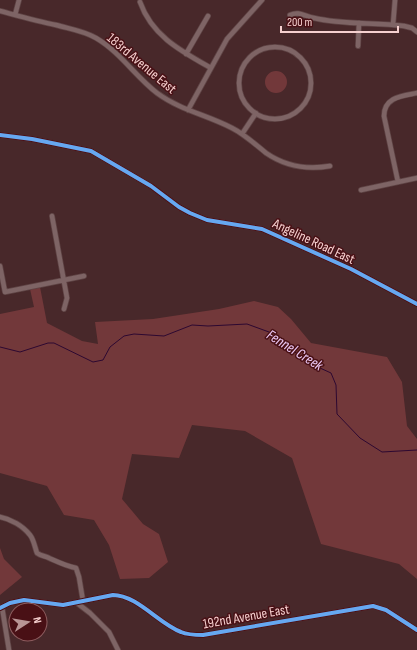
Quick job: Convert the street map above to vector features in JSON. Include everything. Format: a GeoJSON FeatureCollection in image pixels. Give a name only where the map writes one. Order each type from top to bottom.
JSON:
{"type":"FeatureCollection","features":[{"type":"Feature","properties":{"kind":"street"},"geometry":{"type":"LineString","coordinates":[[15,15],[19,0]]}},
{"type":"Feature","properties":{"kind":"street"},"geometry":{"type":"LineString","coordinates":[[188,110],[230,36],[262,0]]}},
{"type":"Feature","properties":{"kind":"street"},"geometry":{"type":"LineString","coordinates":[[393,25],[395,0]]}},
{"type":"Feature","properties":{"kind":"street"},"geometry":{"type":"LineString","coordinates":[[140,2],[144,15],[172,45],[211,68]]}},
{"type":"Feature","properties":{"kind":"street","name":"183rd Avenue East"},"geometry":{"type":"LineString","coordinates":[[0,11],[80,31],[96,38],[110,48],[156,92],[173,104],[227,126],[242,134],[273,157],[289,164],[307,168],[330,166]]}},
{"type":"Feature","properties":{"kind":"street"},"geometry":{"type":"LineString","coordinates":[[290,15],[296,12],[321,20],[393,25],[412,28],[417,32]]}},
{"type":"Feature","properties":{"kind":"street"},"geometry":{"type":"LineString","coordinates":[[186,54],[208,16]]}},
{"type":"Feature","properties":{"kind":"street"},"geometry":{"type":"LineString","coordinates":[[358,46],[359,23]]}},
{"type":"Feature","properties":{"kind":"street"},"geometry":{"type":"LineString","coordinates":[[267,48],[282,48],[293,52],[302,59],[309,71],[310,87],[307,99],[296,112],[283,118],[266,117],[256,113],[248,106],[240,91],[240,75],[246,62],[256,52],[267,48]]}},
{"type":"Feature","properties":{"kind":"street"},"geometry":{"type":"LineString","coordinates":[[398,182],[384,110],[393,98],[417,93]]}},
{"type":"Feature","properties":{"kind":"street"},"geometry":{"type":"LineString","coordinates":[[242,134],[256,113]]}},
{"type":"Feature","properties":{"kind":"street","name":"Angeline Road East"},"geometry":{"type":"LineString","coordinates":[[0,135],[32,139],[91,151],[151,186],[179,207],[194,215],[213,221],[262,229],[351,269],[417,304]]}},
{"type":"Feature","properties":{"kind":"street"},"geometry":{"type":"LineString","coordinates":[[361,190],[417,178]]}},
{"type":"Feature","properties":{"kind":"street"},"geometry":{"type":"LineString","coordinates":[[52,216],[67,298],[64,309]]}},
{"type":"Feature","properties":{"kind":"street"},"geometry":{"type":"LineString","coordinates":[[0,266],[5,292],[84,276]]}},
{"type":"Feature","properties":{"kind":"street"},"geometry":{"type":"LineString","coordinates":[[0,517],[18,525],[30,535],[39,555],[76,568],[83,601]]}},
{"type":"Feature","properties":{"kind":"street","name":"192nd Avenue East"},"geometry":{"type":"LineString","coordinates":[[77,603],[119,595],[130,600],[174,629],[187,634],[196,635],[210,634],[369,606],[386,610],[417,630]]}},
{"type":"Feature","properties":{"kind":"street"},"geometry":{"type":"LineString","coordinates":[[9,650],[1,607],[10,603],[24,600],[58,605],[77,603],[109,632],[118,650]]}},
{"type":"Feature","properties":{"kind":"shaded area"},"geometry":{"type":"Polygon","coordinates":[[[276,71],[284,74],[287,82],[284,90],[276,93],[268,90],[265,82],[268,74],[276,71]]]}},
{"type":"Feature","properties":{"kind":"shaded area"},"geometry":{"type":"Polygon","coordinates":[[[40,287],[47,323],[82,341],[98,344],[95,322],[153,319],[219,309],[254,301],[278,307],[291,319],[311,343],[387,357],[402,382],[407,426],[417,439],[417,579],[399,564],[321,544],[292,458],[245,431],[192,425],[179,458],[132,454],[122,499],[143,524],[159,534],[168,562],[149,578],[120,579],[109,545],[94,520],[64,515],[47,486],[0,473],[0,314],[34,307],[30,289],[40,287]]]}},
{"type":"Feature","properties":{"kind":"shaded area"},"geometry":{"type":"Polygon","coordinates":[[[0,548],[4,559],[22,577],[0,595],[0,548]]]}},
{"type":"Feature","properties":{"kind":"waterway","name":"Fennel Creek"},"geometry":{"type":"LineString","coordinates":[[0,347],[20,352],[48,343],[54,343],[93,362],[103,360],[110,347],[124,336],[134,334],[164,336],[192,325],[208,326],[247,324],[269,332],[309,363],[331,373],[336,385],[337,414],[360,438],[382,452],[417,450]]}},
{"type":"Feature","properties":{"kind":"cycle path"},"geometry":{"type":"LineString","coordinates":[[0,135],[32,139],[91,151],[151,186],[179,207],[190,213],[207,220],[262,229],[351,269],[417,304]]}},
{"type":"Feature","properties":{"kind":"cycle path"},"geometry":{"type":"LineString","coordinates":[[0,608],[10,603],[24,600],[63,605],[113,595],[122,596],[131,600],[164,623],[181,632],[203,635],[373,606],[386,610],[417,630]]}}]}
